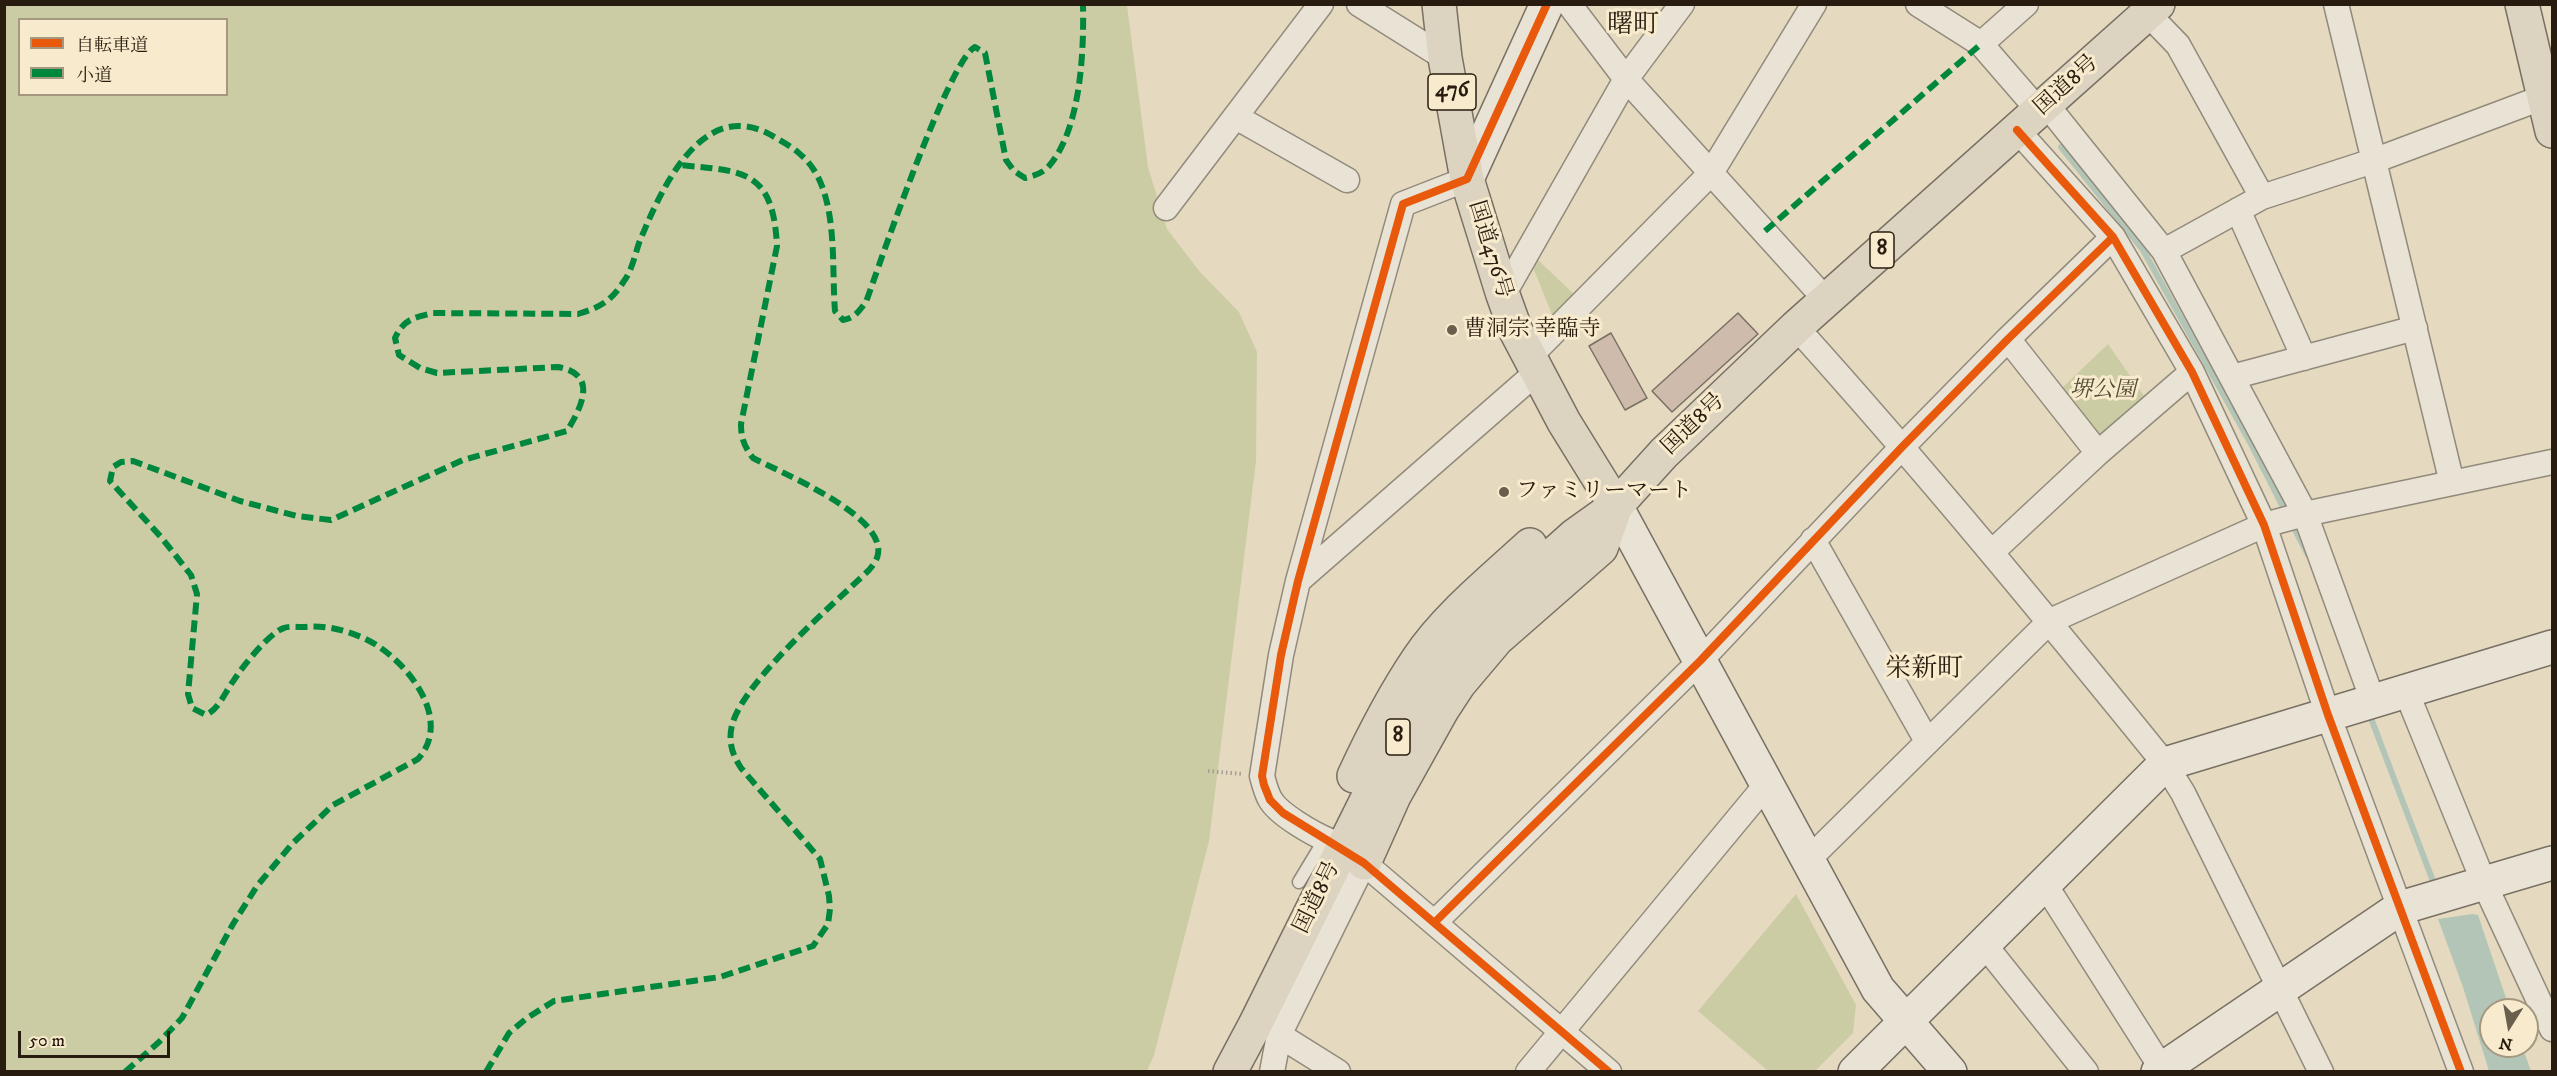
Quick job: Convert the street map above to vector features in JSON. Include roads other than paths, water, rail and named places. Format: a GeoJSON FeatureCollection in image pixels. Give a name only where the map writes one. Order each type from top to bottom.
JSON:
{"type":"FeatureCollection","features":[{"type":"Feature","properties":{"kind":"main road","name":"国道476号"},"geometry":{"type":"LineString","coordinates":[[1439,4],[1445,58],[1467,179],[1503,295],[1516,331],[1564,422],[1616,506]]}},
{"type":"Feature","properties":{"kind":"main road"},"geometry":{"type":"LineString","coordinates":[[2522,4],[2548,95],[2553,132]]}},
{"type":"Feature","properties":{"kind":"main road","name":"国道8号"},"geometry":{"type":"LineString","coordinates":[[1230,1071],[1267,1030],[1398,737],[1437,674],[1473,632],[1527,578],[1574,536],[1616,506],[1664,453],[1796,327],[2153,9]]}},
{"type":"Feature","properties":{"kind":"main road"},"geometry":{"type":"LineString","coordinates":[[1327,840],[1381,719],[1419,657],[1469,600],[1554,525],[1578,511],[1616,506],[1601,548],[1497,639],[1459,684],[1442,710],[1358,860]]}},
{"type":"Feature","properties":{"kind":"street"},"geometry":{"type":"LineString","coordinates":[[1166,208],[1321,4]]}},
{"type":"Feature","properties":{"kind":"street"},"geometry":{"type":"LineString","coordinates":[[1359,4],[1445,58]]}},
{"type":"Feature","properties":{"kind":"street"},"geometry":{"type":"LineString","coordinates":[[1327,840],[1276,807],[1270,800],[1262,776],[1281,655],[1298,581],[1403,204],[1467,179],[1547,4]]}},
{"type":"Feature","properties":{"kind":"street"},"geometry":{"type":"LineString","coordinates":[[1569,4],[1626,79],[1826,300]]}},
{"type":"Feature","properties":{"kind":"street"},"geometry":{"type":"LineString","coordinates":[[1503,295],[1626,79],[1682,4]]}},
{"type":"Feature","properties":{"kind":"street"},"geometry":{"type":"LineString","coordinates":[[1298,581],[1533,364],[1711,173],[1814,4]]}},
{"type":"Feature","properties":{"kind":"street"},"geometry":{"type":"LineString","coordinates":[[1918,4],[1981,44],[2034,115],[2113,237],[2192,372],[2264,525],[2328,715],[2461,1071]]}},
{"type":"Feature","properties":{"kind":"street"},"geometry":{"type":"LineString","coordinates":[[1981,44],[2026,4]]}},
{"type":"Feature","properties":{"kind":"street"},"geometry":{"type":"LineString","coordinates":[[2336,4],[2376,160],[2452,483]]}},
{"type":"Feature","properties":{"kind":"street"},"geometry":{"type":"LineString","coordinates":[[2153,9],[2178,45],[2262,197]]}},
{"type":"Feature","properties":{"kind":"street"},"geometry":{"type":"LineString","coordinates":[[2164,251],[2262,197],[2376,160],[2548,95]]}},
{"type":"Feature","properties":{"kind":"street"},"geometry":{"type":"LineString","coordinates":[[2034,115],[2164,251],[2305,514],[2373,701]]}},
{"type":"Feature","properties":{"kind":"street"},"geometry":{"type":"LineString","coordinates":[[1236,117],[1347,180]]}},
{"type":"Feature","properties":{"kind":"street"},"geometry":{"type":"LineString","coordinates":[[2238,210],[2304,358]]}},
{"type":"Feature","properties":{"kind":"street"},"geometry":{"type":"LineString","coordinates":[[1434,922],[1700,661],[1903,446],[2113,237]]}},
{"type":"Feature","properties":{"kind":"street"},"geometry":{"type":"LineString","coordinates":[[1796,327],[1993,551],[2165,764],[2183,793],[2321,1071]]}},
{"type":"Feature","properties":{"kind":"street"},"geometry":{"type":"LineString","coordinates":[[2232,377],[2415,328]]}},
{"type":"Feature","properties":{"kind":"street"},"geometry":{"type":"LineString","coordinates":[[2008,339],[2098,453]]}},
{"type":"Feature","properties":{"kind":"street"},"geometry":{"type":"LineString","coordinates":[[1993,551],[2098,453],[2192,372]]}},
{"type":"Feature","properties":{"kind":"street"},"geometry":{"type":"LineString","coordinates":[[1809,859],[2050,621],[2264,525],[2305,514],[2553,462]]}},
{"type":"Feature","properties":{"kind":"street"},"geometry":{"type":"LineString","coordinates":[[1616,506],[1878,989],[1950,1071]]}},
{"type":"Feature","properties":{"kind":"street"},"geometry":{"type":"LineString","coordinates":[[1813,540],[1927,741]]}},
{"type":"Feature","properties":{"kind":"street"},"geometry":{"type":"LineString","coordinates":[[1855,1071],[2165,764],[2553,647]]}},
{"type":"Feature","properties":{"kind":"street"},"geometry":{"type":"LineString","coordinates":[[2406,691],[2484,883],[2553,1029]]}},
{"type":"Feature","properties":{"kind":"street"},"geometry":{"type":"LineString","coordinates":[[1528,1071],[1766,785]]}},
{"type":"Feature","properties":{"kind":"street"},"geometry":{"type":"LineString","coordinates":[[1272,1071],[1267,1030],[1358,860],[1609,1071]]}},
{"type":"Feature","properties":{"kind":"street"},"geometry":{"type":"LineString","coordinates":[[2043,883],[2161,1070],[2400,908],[2553,863]]}},
{"type":"Feature","properties":{"kind":"street"},"geometry":{"type":"LineString","coordinates":[[1983,944],[2086,1071]]}},
{"type":"Feature","properties":{"kind":"street"},"geometry":{"type":"LineString","coordinates":[[1267,1030],[1338,1071]]}},
{"type":"Feature","properties":{"kind":"lane"},"geometry":{"type":"LineString","coordinates":[[1299,882],[1327,840]]}},
{"type":"Feature","properties":{"kind":"waterway"},"geometry":{"type":"LineString","coordinates":[[2061,147],[2143,250],[2250,442],[2286,513]]}},
{"type":"Feature","properties":{"kind":"waterway"},"geometry":{"type":"LineString","coordinates":[[2291,522],[2308,555]]}},
{"type":"Feature","properties":{"kind":"waterway"},"geometry":{"type":"LineString","coordinates":[[2369,713],[2436,889]]}},
{"type":"Feature","properties":{"kind":"place","name":"曹洞宗 幸臨寺"},"geometry":{"type":"Point","coordinates":[1452,330]}},
{"type":"Feature","properties":{"kind":"place","name":"ファミリーマート"},"geometry":{"type":"Point","coordinates":[1504,492]}},
{"type":"Feature","properties":{"kind":"district","name":"曙町"},"geometry":{"type":"Point","coordinates":[1633,27]}},
{"type":"Feature","properties":{"kind":"district","name":"栄新町"},"geometry":{"type":"Point","coordinates":[1924,671]}},
{"type":"Feature","properties":{"kind":"park label","name":"堺公園"},"geometry":{"type":"Point","coordinates":[2103,391]}}]}
